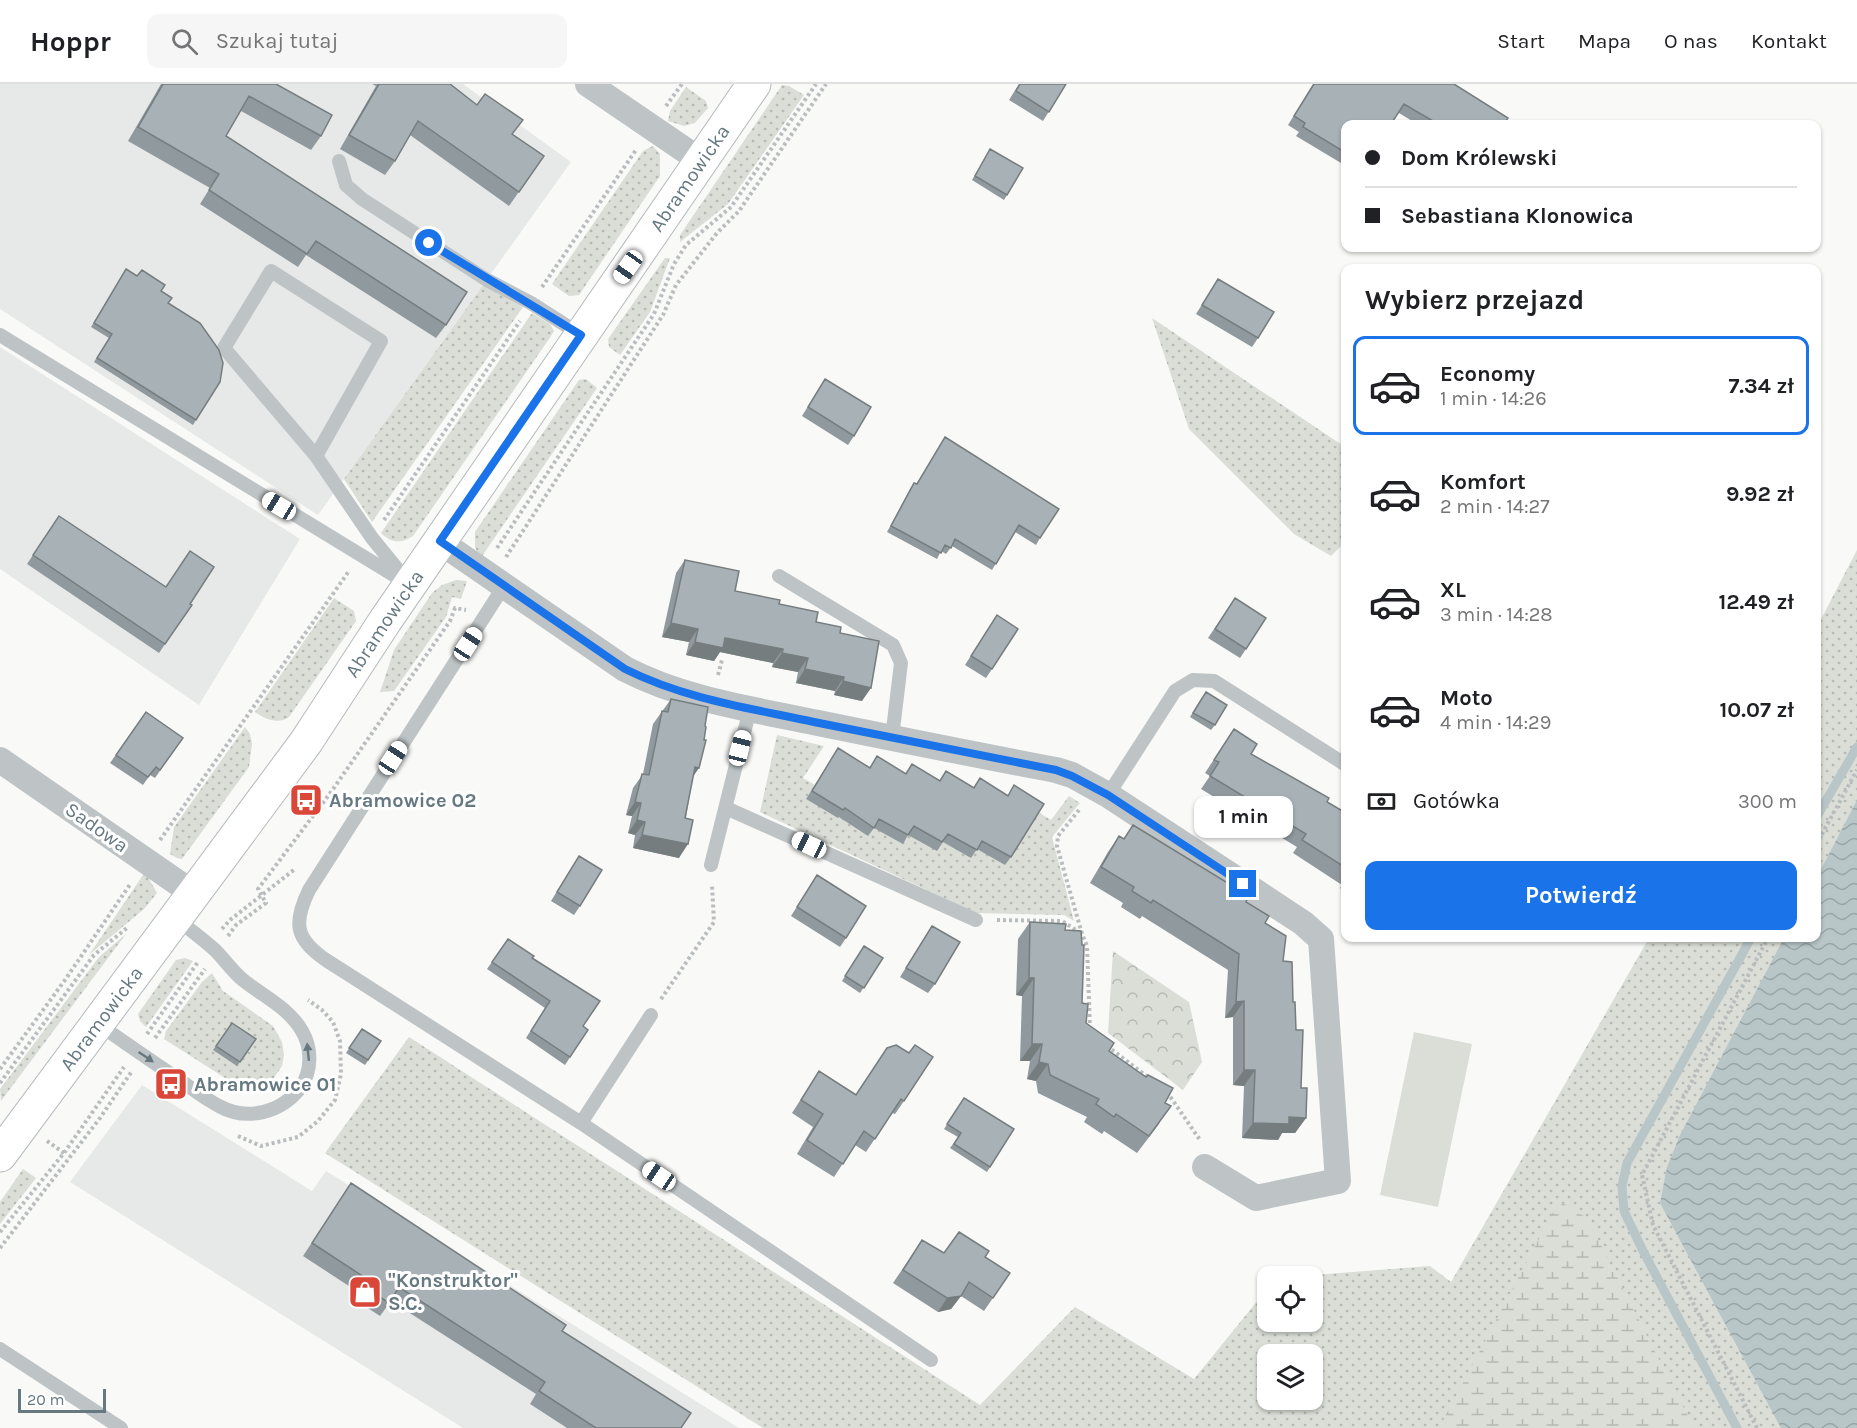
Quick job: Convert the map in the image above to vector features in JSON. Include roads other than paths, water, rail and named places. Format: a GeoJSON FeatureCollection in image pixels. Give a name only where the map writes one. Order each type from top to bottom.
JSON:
{"type":"FeatureCollection","features":[{"type":"Feature","properties":{"kind":"main road","name":"Abramowicka"},"geometry":{"type":"LineString","coordinates":[[0,1155],[306,742],[410,585],[754,84]]}},
{"type":"Feature","properties":{"kind":"street"},"geometry":{"type":"LineString","coordinates":[[588,84],[701,161]]}},
{"type":"Feature","properties":{"kind":"street"},"geometry":{"type":"LineString","coordinates":[[440,541],[625,669],[652,683],[677,692],[750,709],[1056,770],[1108,795],[1303,923],[1321,939],[1338,1181],[1256,1198],[1205,1167]]}},
{"type":"Feature","properties":{"kind":"street","name":"Sadowa"},"geometry":{"type":"LineString","coordinates":[[0,760],[146,861],[186,906]]}},
{"type":"Feature","properties":{"kind":"lane"},"geometry":{"type":"LineString","coordinates":[[339,161],[346,185],[362,199],[487,280],[531,303],[581,335]]}},
{"type":"Feature","properties":{"kind":"lane"},"geometry":{"type":"LineString","coordinates":[[316,456],[381,342],[271,271],[224,348],[316,456],[372,538],[410,585]]}},
{"type":"Feature","properties":{"kind":"lane"},"geometry":{"type":"LineString","coordinates":[[0,335],[410,585]]}},
{"type":"Feature","properties":{"kind":"lane"},"geometry":{"type":"LineString","coordinates":[[779,576],[892,645],[901,663],[892,738]]}},
{"type":"Feature","properties":{"kind":"lane"},"geometry":{"type":"LineString","coordinates":[[493,579],[309,890],[298,919],[299,931],[305,944],[314,952],[581,1123],[931,1360]]}},
{"type":"Feature","properties":{"kind":"lane"},"geometry":{"type":"LineString","coordinates":[[1108,795],[1175,691],[1193,680],[1214,681],[1341,762]]}},
{"type":"Feature","properties":{"kind":"lane"},"geometry":{"type":"LineString","coordinates":[[711,865],[750,709]]}},
{"type":"Feature","properties":{"kind":"lane"},"geometry":{"type":"LineString","coordinates":[[726,808],[976,920]]}},
{"type":"Feature","properties":{"kind":"lane"},"geometry":{"type":"LineString","coordinates":[[99,1024],[219,1106],[235,1112],[266,1113],[290,1098],[305,1080],[309,1051],[302,1031],[286,1012],[232,970],[214,949],[186,906]]}},
{"type":"Feature","properties":{"kind":"lane"},"geometry":{"type":"LineString","coordinates":[[581,1123],[651,1015]]}},
{"type":"Feature","properties":{"kind":"lane"},"geometry":{"type":"LineString","coordinates":[[0,1349],[121,1428]]}},
{"type":"Feature","properties":{"kind":"water"},"geometry":{"type":"Polygon","coordinates":[[[1857,800],[1857,1428],[1781,1428],[1660,1203],[1667,1167],[1680,1135],[1782,942],[1821,942],[1821,869],[1857,800]]]}},
{"type":"Feature","properties":{"kind":"waterway"},"geometry":{"type":"LineString","coordinates":[[1821,809],[1857,747]]}},
{"type":"Feature","properties":{"kind":"waterway"},"geometry":{"type":"LineString","coordinates":[[1737,1428],[1643,1251],[1624,1211],[1622,1186],[1627,1163],[1749,942]]}},
{"type":"Feature","properties":{"kind":"place","name":"Abramowice 02"},"geometry":{"type":"Point","coordinates":[306,800]}},
{"type":"Feature","properties":{"kind":"place","name":"Abramowice 01"},"geometry":{"type":"Point","coordinates":[171,1084]}},
{"type":"Feature","properties":{"kind":"place","name":"\"Konstruktor\" S.C."},"geometry":{"type":"Point","coordinates":[365,1292]}}]}
